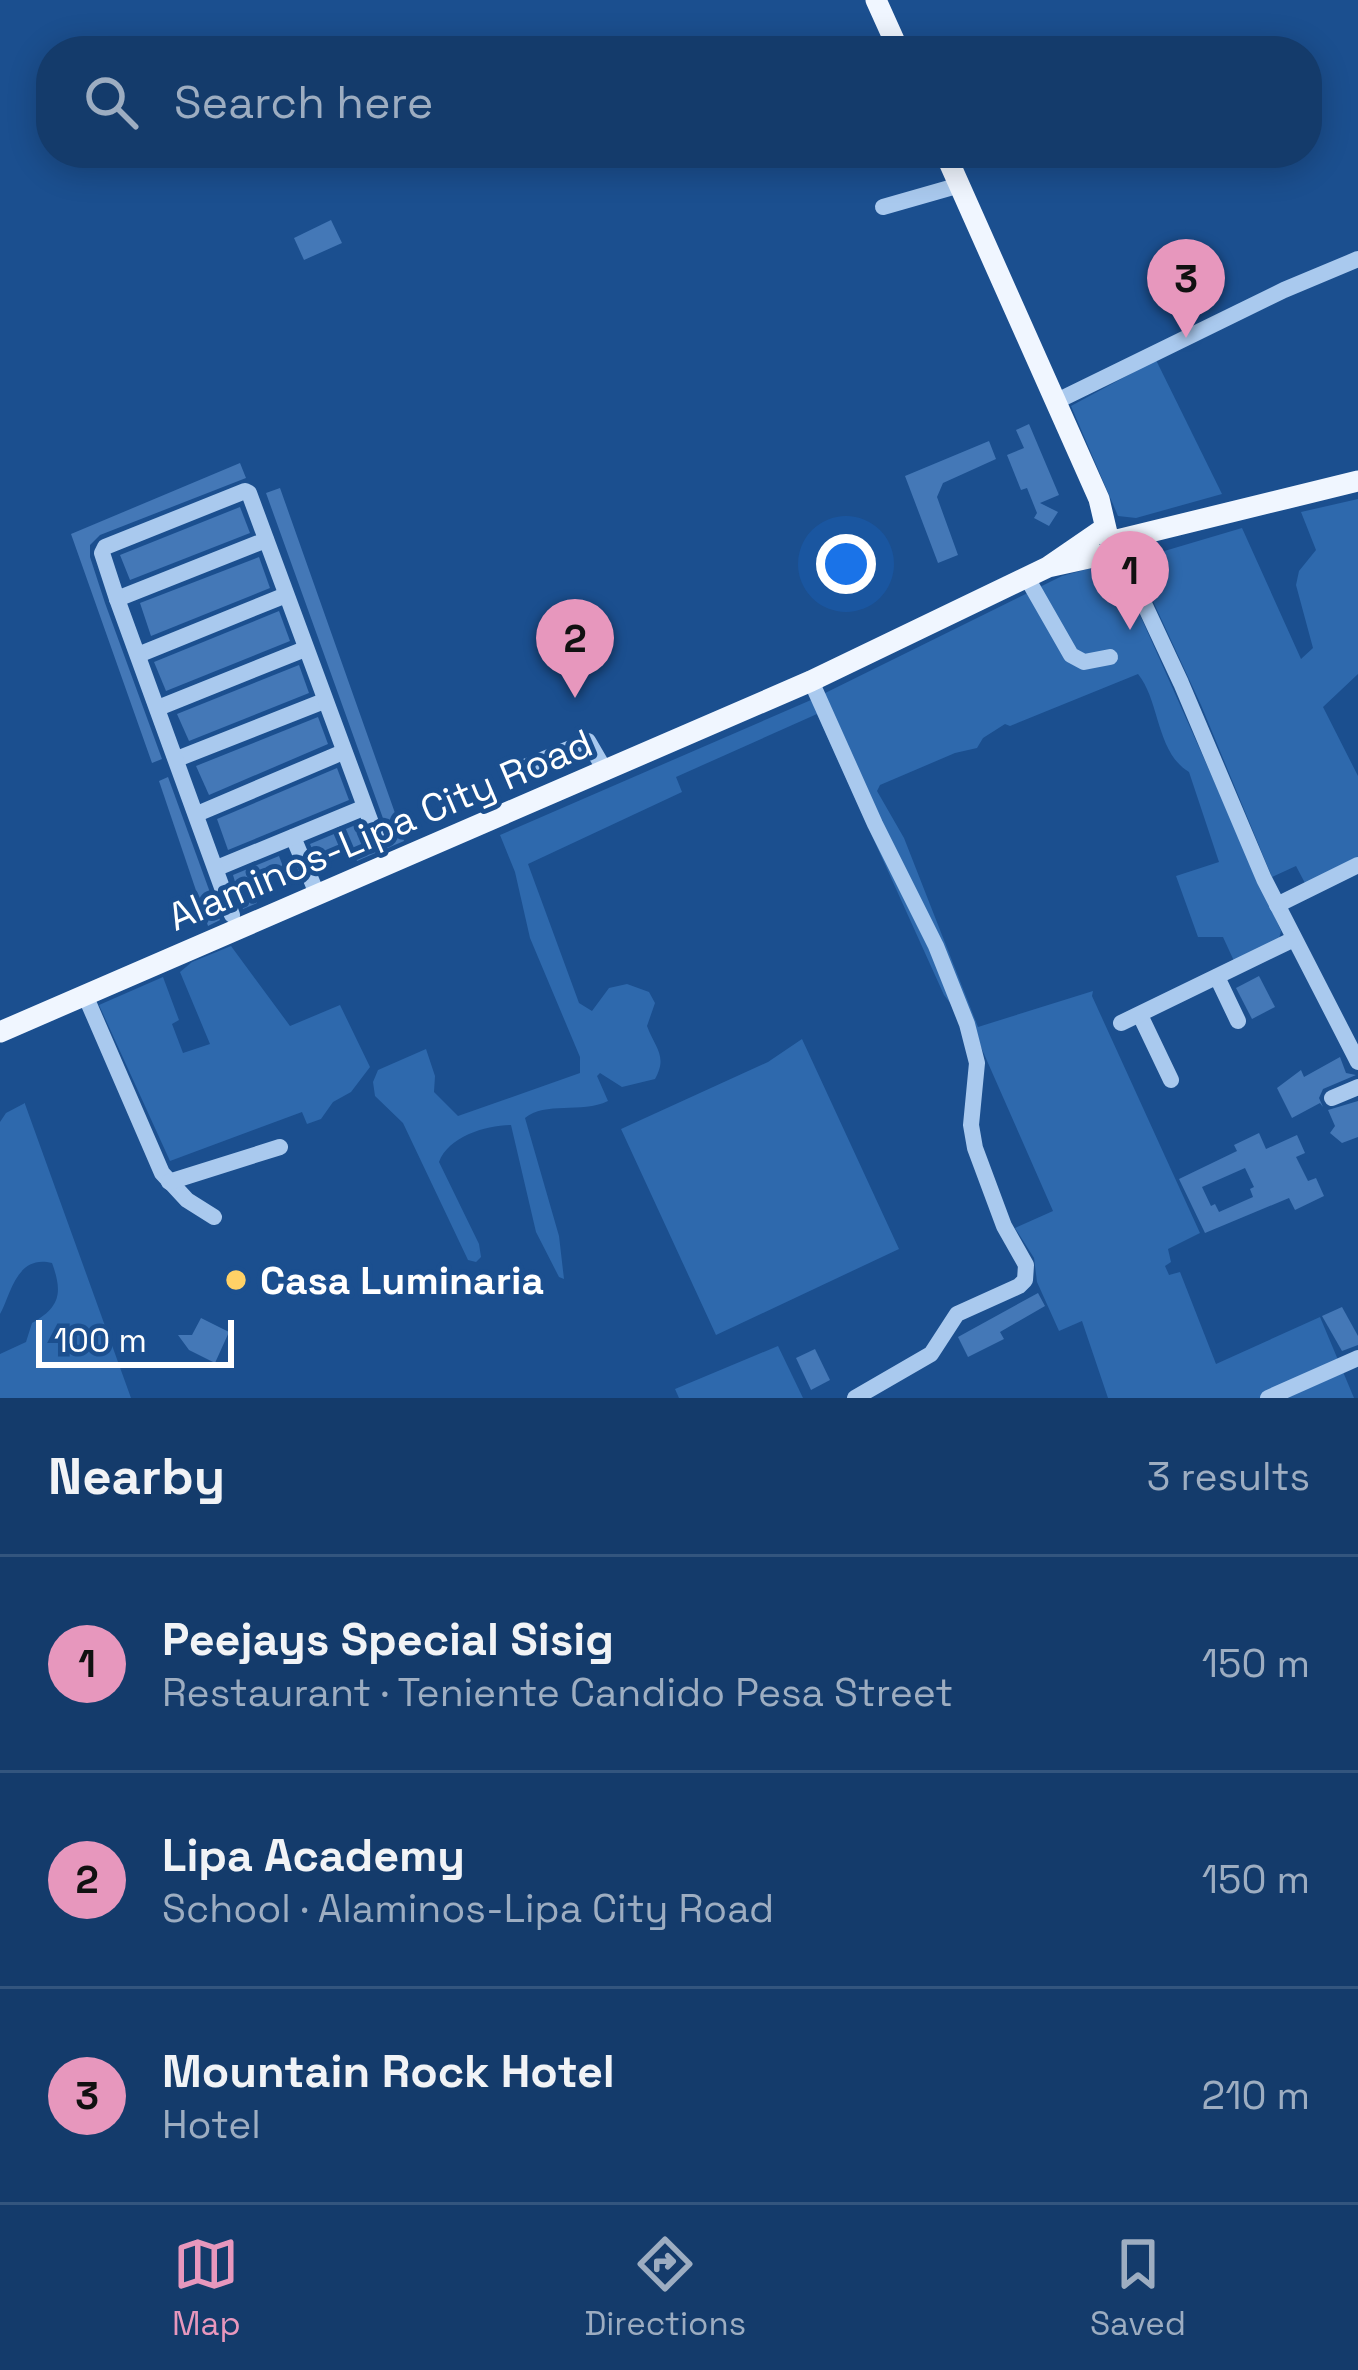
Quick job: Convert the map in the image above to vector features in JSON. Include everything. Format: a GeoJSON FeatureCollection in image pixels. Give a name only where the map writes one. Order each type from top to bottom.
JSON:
{"type":"FeatureCollection","features":[{"type":"Feature","properties":{"kind":"main road"},"geometry":{"type":"LineString","coordinates":[[876,0],[892,36]]}},
{"type":"Feature","properties":{"kind":"main road"},"geometry":{"type":"LineString","coordinates":[[952,168],[1092,484],[1103,544]]}},
{"type":"Feature","properties":{"kind":"main road","name":"Alaminos-Lipa City Road"},"geometry":{"type":"LineString","coordinates":[[0,1032],[811,682],[1103,544],[1358,481]]}},
{"type":"Feature","properties":{"kind":"street"},"geometry":{"type":"LineString","coordinates":[[884,207],[959,185]]}},
{"type":"Feature","properties":{"kind":"street"},"geometry":{"type":"LineString","coordinates":[[1054,402],[1284,290],[1358,260]]}},
{"type":"Feature","properties":{"kind":"street"},"geometry":{"type":"LineString","coordinates":[[232,915],[117,599],[104,547],[249,493],[377,839]]}},
{"type":"Feature","properties":{"kind":"street"},"geometry":{"type":"LineString","coordinates":[[117,599],[266,540]]}},
{"type":"Feature","properties":{"kind":"street"},"geometry":{"type":"LineString","coordinates":[[1103,544],[1132,579],[1277,905],[1358,1062]]}},
{"type":"Feature","properties":{"kind":"street"},"geometry":{"type":"LineString","coordinates":[[1027,578],[1071,655],[1084,662],[1110,657]]}},
{"type":"Feature","properties":{"kind":"street"},"geometry":{"type":"LineString","coordinates":[[138,655],[286,595]]}},
{"type":"Feature","properties":{"kind":"street"},"geometry":{"type":"LineString","coordinates":[[158,708],[305,649]]}},
{"type":"Feature","properties":{"kind":"street"},"geometry":{"type":"LineString","coordinates":[[811,682],[954,988],[976,1057],[971,1125],[980,1172],[1010,1240],[1024,1257],[1027,1274],[1019,1286],[952,1318],[936,1348],[924,1359],[855,1398]]}},
{"type":"Feature","properties":{"kind":"street"},"geometry":{"type":"LineString","coordinates":[[176,759],[324,700]]}},
{"type":"Feature","properties":{"kind":"street"},"geometry":{"type":"LineString","coordinates":[[526,767],[588,741],[606,772]]}},
{"type":"Feature","properties":{"kind":"street"},"geometry":{"type":"LineString","coordinates":[[197,814],[343,752]]}},
{"type":"Feature","properties":{"kind":"street"},"geometry":{"type":"LineString","coordinates":[[217,868],[363,808]]}},
{"type":"Feature","properties":{"kind":"street"},"geometry":{"type":"LineString","coordinates":[[293,837],[318,896]]}},
{"type":"Feature","properties":{"kind":"street"},"geometry":{"type":"LineString","coordinates":[[1277,905],[1358,865]]}},
{"type":"Feature","properties":{"kind":"street"},"geometry":{"type":"LineString","coordinates":[[1121,1023],[1294,939]]}},
{"type":"Feature","properties":{"kind":"street"},"geometry":{"type":"LineString","coordinates":[[1217,977],[1238,1021]]}},
{"type":"Feature","properties":{"kind":"street"},"geometry":{"type":"LineString","coordinates":[[85,995],[169,1182],[214,1217]]}},
{"type":"Feature","properties":{"kind":"street"},"geometry":{"type":"LineString","coordinates":[[1140,1016],[1171,1080]]}},
{"type":"Feature","properties":{"kind":"street"},"geometry":{"type":"LineString","coordinates":[[1332,1098],[1358,1088]]}},
{"type":"Feature","properties":{"kind":"street"},"geometry":{"type":"LineString","coordinates":[[169,1182],[280,1147]]}},
{"type":"Feature","properties":{"kind":"street"},"geometry":{"type":"LineString","coordinates":[[1268,1398],[1353,1360]]}},
{"type":"Feature","properties":{"kind":"shaded area"},"geometry":{"type":"Polygon","coordinates":[[[1156,360],[1222,494],[1136,518],[1118,516],[1071,406],[1156,360]]]}},
{"type":"Feature","properties":{"kind":"shaded area"},"geometry":{"type":"Polygon","coordinates":[[[1358,499],[1358,674],[1323,707],[1358,776],[1358,859],[1306,885],[1296,866],[1272,877],[1134,560],[1242,528],[1301,659],[1313,648],[1296,585],[1299,571],[1316,550],[1301,512],[1358,499]]]}},
{"type":"Feature","properties":{"kind":"shaded area"},"geometry":{"type":"Polygon","coordinates":[[[1095,567],[1127,586],[1281,931],[1279,939],[1234,961],[1223,937],[1198,937],[1176,876],[1219,862],[1189,772],[1170,752],[1138,674],[1010,726],[1005,724],[983,738],[977,748],[880,785],[877,791],[904,838],[978,1027],[1093,991],[1200,1233],[1168,1249],[1171,1262],[1165,1266],[1169,1275],[1180,1272],[1216,1364],[1320,1317],[1354,1398],[1108,1398],[1082,1321],[1059,1331],[1037,1282],[1034,1258],[1015,1228],[1053,1211],[977,1038],[944,995],[817,714],[676,777],[682,792],[528,864],[579,1003],[592,1011],[609,988],[627,984],[649,992],[655,1003],[647,1026],[660,1064],[655,1079],[622,1087],[600,1073],[597,1076],[608,1101],[598,1105],[543,1110],[525,1118],[559,1236],[564,1279],[536,1232],[511,1125],[480,1130],[459,1139],[444,1153],[439,1162],[479,1244],[481,1257],[476,1262],[468,1260],[403,1123],[375,1096],[373,1082],[378,1070],[426,1049],[435,1076],[434,1092],[458,1116],[580,1073],[580,1057],[530,938],[515,872],[500,835],[811,700],[1062,576],[1095,567]]]}},
{"type":"Feature","properties":{"kind":"shaded area"},"geometry":{"type":"Polygon","coordinates":[[[231,946],[290,1026],[340,1005],[370,1067],[321,1119],[307,1124],[302,1112],[170,1161],[99,1005],[163,977],[179,1020],[172,1024],[183,1053],[210,1044],[180,972],[231,946]]]}},
{"type":"Feature","properties":{"kind":"shaded area"},"geometry":{"type":"Polygon","coordinates":[[[802,1039],[899,1249],[716,1335],[621,1129],[768,1062],[802,1039]]]}},
{"type":"Feature","properties":{"kind":"shaded area"},"geometry":{"type":"Polygon","coordinates":[[[25,1103],[131,1398],[0,1398],[0,1354],[26,1342],[32,1323],[54,1305],[58,1291],[52,1263],[30,1264],[17,1278],[0,1314],[0,1122],[25,1103]]]}},
{"type":"Feature","properties":{"kind":"shaded area"},"geometry":{"type":"Polygon","coordinates":[[[778,1346],[803,1398],[679,1398],[675,1389],[778,1346]]]}},
{"type":"Feature","properties":{"kind":"building"},"geometry":{"type":"Polygon","coordinates":[[[331,220],[342,243],[304,260],[294,238],[331,220]]]}},
{"type":"Feature","properties":{"kind":"building"},"geometry":{"type":"Polygon","coordinates":[[[1029,424],[1059,495],[1040,503],[1058,512],[1049,526],[1034,518],[1037,513],[1027,488],[1021,490],[1007,455],[1024,448],[1016,430],[1029,424]]]}},
{"type":"Feature","properties":{"kind":"building"},"geometry":{"type":"Polygon","coordinates":[[[989,441],[996,459],[943,483],[937,497],[958,555],[938,563],[905,476],[989,441]]]}},
{"type":"Feature","properties":{"kind":"building"},"geometry":{"type":"Polygon","coordinates":[[[240,463],[246,478],[100,535],[90,545],[105,603],[162,759],[152,763],[71,534],[240,463]]]}},
{"type":"Feature","properties":{"kind":"building"},"geometry":{"type":"Polygon","coordinates":[[[280,488],[401,830],[404,841],[383,850],[389,835],[266,493],[280,488]]]}},
{"type":"Feature","properties":{"kind":"building"},"geometry":{"type":"Polygon","coordinates":[[[240,507],[250,533],[130,580],[120,555],[240,507]]]}},
{"type":"Feature","properties":{"kind":"building"},"geometry":{"type":"Polygon","coordinates":[[[259,557],[270,588],[151,636],[140,603],[259,557]]]}},
{"type":"Feature","properties":{"kind":"building"},"geometry":{"type":"Polygon","coordinates":[[[279,611],[290,641],[166,691],[154,662],[279,611]]]}},
{"type":"Feature","properties":{"kind":"building"},"geometry":{"type":"Polygon","coordinates":[[[299,665],[309,693],[189,741],[177,714],[299,665]]]}},
{"type":"Feature","properties":{"kind":"building"},"geometry":{"type":"Polygon","coordinates":[[[318,717],[328,744],[209,795],[196,766],[318,717]]]}},
{"type":"Feature","properties":{"kind":"building"},"geometry":{"type":"Polygon","coordinates":[[[337,768],[349,800],[228,850],[217,819],[337,768]]]}},
{"type":"Feature","properties":{"kind":"building"},"geometry":{"type":"Polygon","coordinates":[[[168,777],[220,920],[208,926],[159,781],[168,777]]]}},
{"type":"Feature","properties":{"kind":"building"},"geometry":{"type":"Polygon","coordinates":[[[358,824],[368,848],[380,851],[357,861],[350,843],[315,856],[310,844],[358,824]]]}},
{"type":"Feature","properties":{"kind":"building"},"geometry":{"type":"Polygon","coordinates":[[[279,856],[285,872],[251,884],[257,903],[243,909],[233,875],[279,856]]]}},
{"type":"Feature","properties":{"kind":"building"},"geometry":{"type":"Polygon","coordinates":[[[1259,976],[1275,1007],[1252,1019],[1236,988],[1259,976]]]}},
{"type":"Feature","properties":{"kind":"building"},"geometry":{"type":"Polygon","coordinates":[[[1340,1057],[1346,1073],[1356,1075],[1323,1089],[1319,1098],[1323,1107],[1320,1103],[1292,1118],[1277,1088],[1301,1070],[1304,1077],[1340,1057]]]}},
{"type":"Feature","properties":{"kind":"building"},"geometry":{"type":"Polygon","coordinates":[[[1358,1101],[1358,1137],[1342,1143],[1330,1133],[1335,1126],[1328,1110],[1358,1101]]]}},
{"type":"Feature","properties":{"kind":"building"},"geometry":{"type":"Polygon","coordinates":[[[1259,1133],[1266,1149],[1297,1135],[1305,1153],[1296,1157],[1308,1181],[1316,1178],[1324,1196],[1295,1210],[1289,1198],[1205,1233],[1179,1179],[1237,1151],[1234,1145],[1259,1133]],[[1245,1168],[1202,1187],[1219,1212],[1253,1197],[1250,1189],[1254,1187],[1245,1168]]]}},
{"type":"Feature","properties":{"kind":"building"},"geometry":{"type":"Polygon","coordinates":[[[1038,1293],[1045,1306],[1000,1332],[1004,1339],[968,1357],[958,1337],[1038,1293]]]}},
{"type":"Feature","properties":{"kind":"building"},"geometry":{"type":"Polygon","coordinates":[[[1342,1307],[1358,1345],[1342,1351],[1322,1316],[1342,1307]]]}},
{"type":"Feature","properties":{"kind":"building"},"geometry":{"type":"Polygon","coordinates":[[[201,1318],[229,1332],[215,1363],[189,1350],[178,1335],[192,1335],[201,1318]]]}},
{"type":"Feature","properties":{"kind":"building"},"geometry":{"type":"Polygon","coordinates":[[[815,1349],[830,1380],[811,1390],[796,1358],[815,1349]]]}},
{"type":"Feature","properties":{"kind":"place","name":"Mountain Rock Hotel"},"geometry":{"type":"Point","coordinates":[1186,338]}},
{"type":"Feature","properties":{"kind":"place","name":"Peejays Special Sisig"},"geometry":{"type":"Point","coordinates":[1130,630]}},
{"type":"Feature","properties":{"kind":"place","name":"Lipa Academy"},"geometry":{"type":"Point","coordinates":[575,698]}},
{"type":"Feature","properties":{"kind":"place","name":"Casa Luminaria"},"geometry":{"type":"Point","coordinates":[236,1280]}}]}
